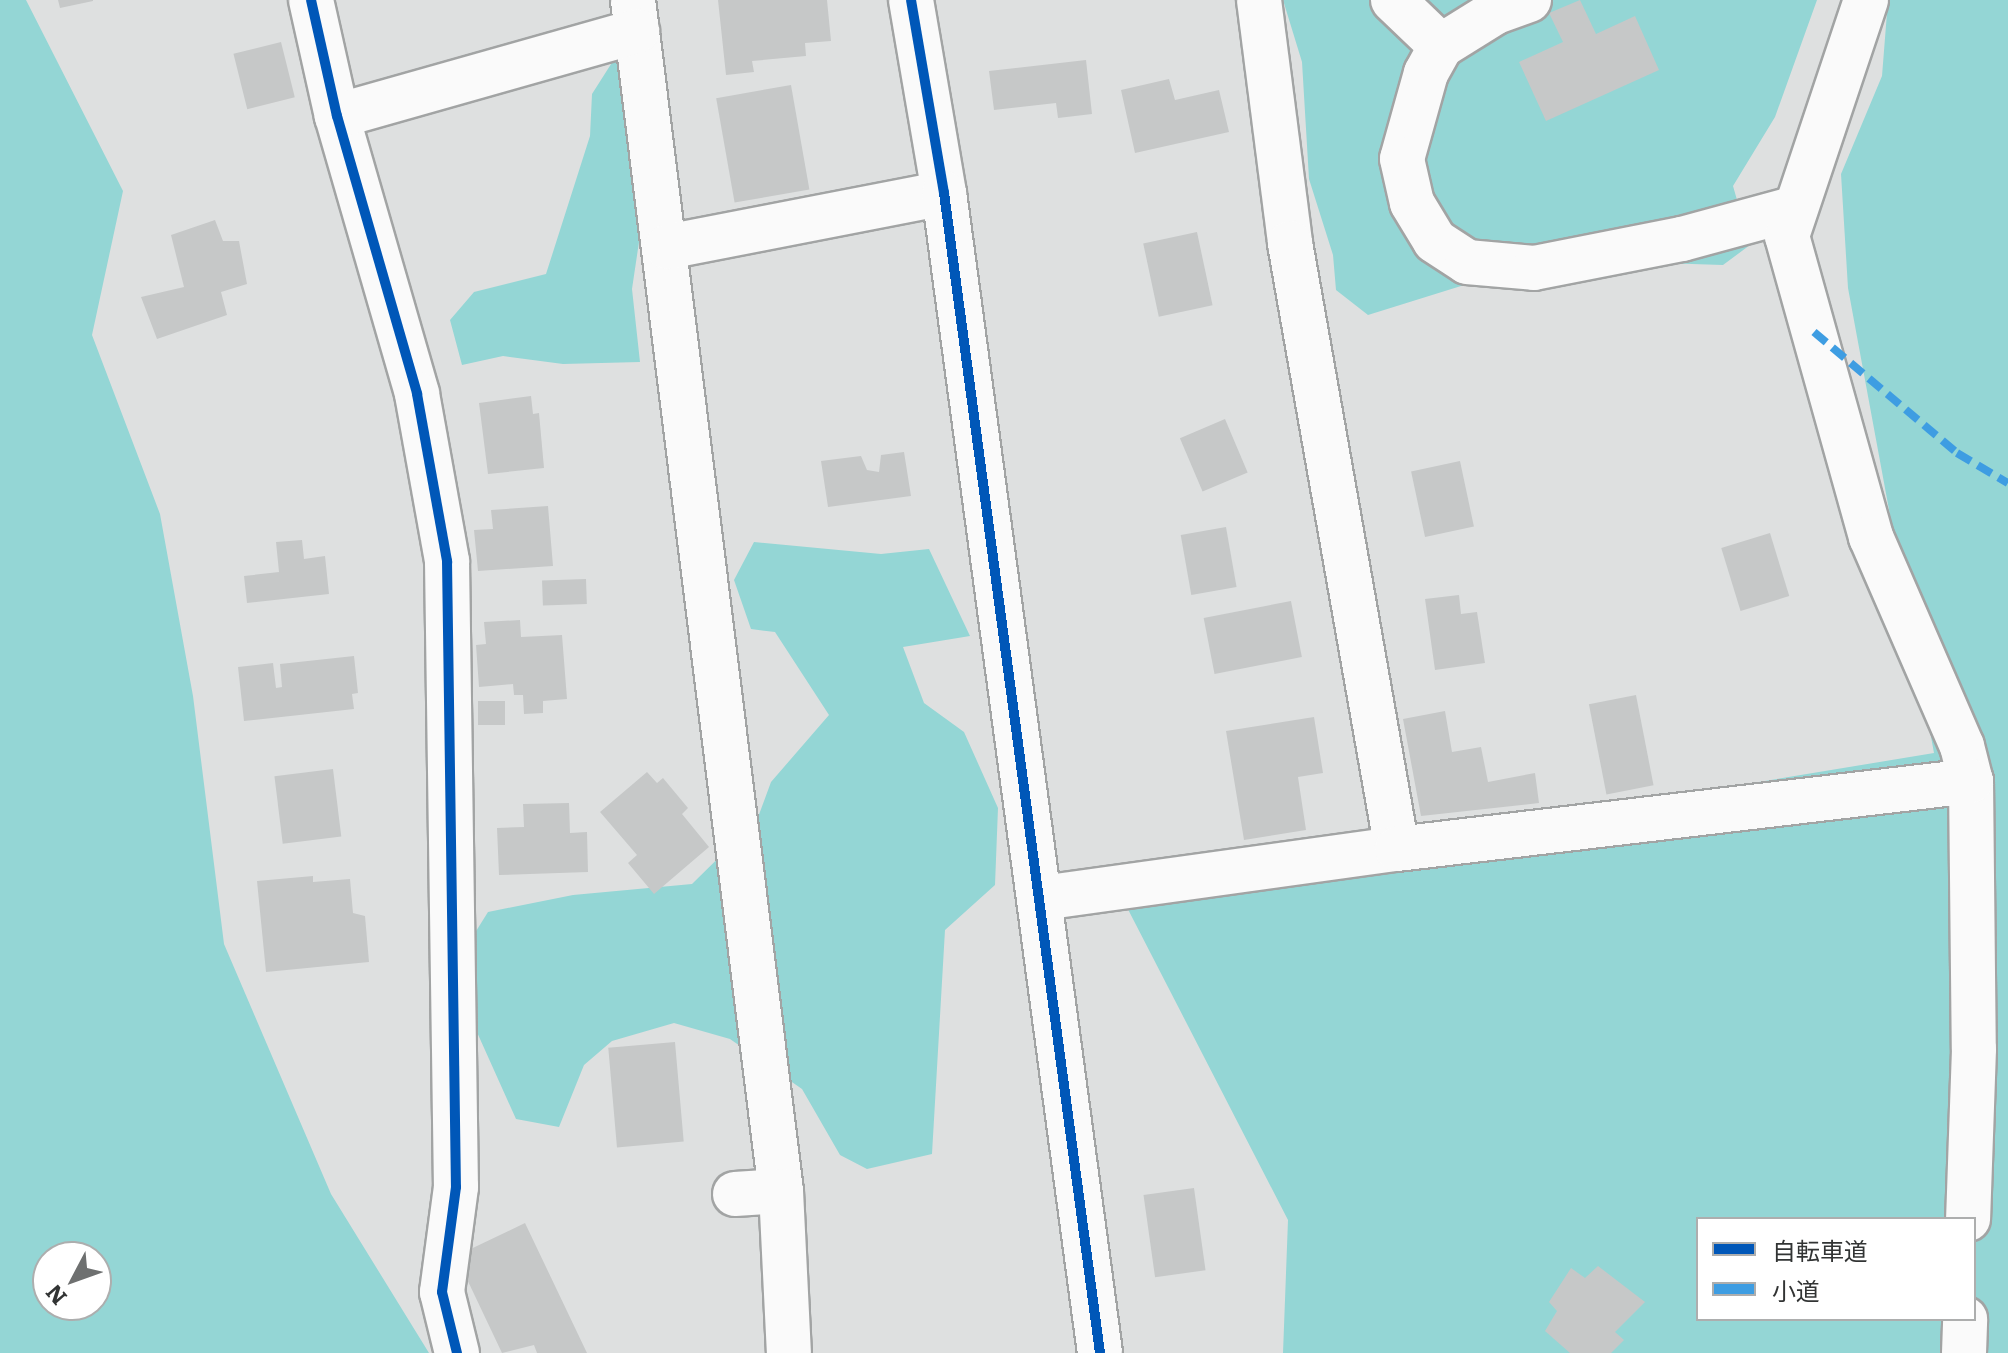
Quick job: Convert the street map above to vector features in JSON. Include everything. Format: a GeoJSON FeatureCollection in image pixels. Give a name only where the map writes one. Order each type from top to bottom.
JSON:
{"type":"FeatureCollection","features":[{"type":"Feature","properties":{"kind":"street"},"geometry":{"type":"LineString","coordinates":[[311,0],[337,116],[417,394],[447,561],[456,1187],[442,1292],[457,1353]]}},
{"type":"Feature","properties":{"kind":"street"},"geometry":{"type":"LineString","coordinates":[[911,0],[944,193],[1042,898],[1100,1353]]}},
{"type":"Feature","properties":{"kind":"street"},"geometry":{"type":"LineString","coordinates":[[1259,0],[1290,243],[1397,849]]}},
{"type":"Feature","properties":{"kind":"street"},"geometry":{"type":"LineString","coordinates":[[1393,0],[1441,46]]}},
{"type":"Feature","properties":{"kind":"street"},"geometry":{"type":"LineString","coordinates":[[1529,0],[1481,9],[1441,46],[1426,73],[1402,159],[1412,203],[1435,241],[1467,262],[1534,268],[1682,239],[1796,208]]}},
{"type":"Feature","properties":{"kind":"street"},"geometry":{"type":"LineString","coordinates":[[1866,0],[1787,236],[1871,537],[1962,746],[1971,781],[1991,1045],[1968,1217]]}},
{"type":"Feature","properties":{"kind":"street"},"geometry":{"type":"LineString","coordinates":[[337,116],[635,15],[667,247],[781,1191],[789,1353]]}},
{"type":"Feature","properties":{"kind":"street"},"geometry":{"type":"LineString","coordinates":[[667,247],[944,193]]}},
{"type":"Feature","properties":{"kind":"street"},"geometry":{"type":"LineString","coordinates":[[1042,898],[1397,849],[1971,781]]}},
{"type":"Feature","properties":{"kind":"street"},"geometry":{"type":"LineString","coordinates":[[735,1194],[781,1191]]}},
{"type":"Feature","properties":{"kind":"street"},"geometry":{"type":"LineString","coordinates":[[1964,1353],[1965,1321]]}},
{"type":"Feature","properties":{"kind":"shaded area"},"geometry":{"type":"Polygon","coordinates":[[[0,0],[26,0],[123,191],[92,335],[160,514],[193,696],[224,944],[331,1194],[429,1353],[0,1353],[0,0]]]}},
{"type":"Feature","properties":{"kind":"shaded area"},"geometry":{"type":"Polygon","coordinates":[[[1283,0],[1817,0],[1775,117],[1733,186],[1750,245],[1723,265],[1661,263],[1461,286],[1368,315],[1336,290],[1333,255],[1309,179],[1302,62],[1283,0]]]}},
{"type":"Feature","properties":{"kind":"shaded area"},"geometry":{"type":"Polygon","coordinates":[[[1888,0],[2008,0],[2008,1353],[1283,1353],[1288,1220],[1117,888],[1934,753],[1848,288],[1841,174],[1882,76],[1888,0]]]}},
{"type":"Feature","properties":{"kind":"shaded area"},"geometry":{"type":"Polygon","coordinates":[[[613,61],[636,71],[633,151],[639,242],[632,289],[640,362],[563,364],[503,356],[462,365],[450,320],[474,292],[546,274],[590,136],[592,94],[613,61]]]}},
{"type":"Feature","properties":{"kind":"shaded area"},"geometry":{"type":"Polygon","coordinates":[[[754,542],[881,554],[929,549],[970,636],[903,647],[924,703],[964,732],[998,808],[995,885],[945,930],[932,1154],[867,1169],[840,1155],[802,1089],[730,1039],[674,1023],[612,1041],[584,1065],[559,1127],[516,1119],[467,1010],[468,944],[488,912],[573,895],[692,884],[757,820],[771,782],[829,715],[775,632],[751,629],[734,580],[754,542]]]}},
{"type":"Feature","properties":{"kind":"building"},"geometry":{"type":"Polygon","coordinates":[[[58,0],[93,0],[93,1],[60,8],[58,0]]]}},
{"type":"Feature","properties":{"kind":"building"},"geometry":{"type":"Polygon","coordinates":[[[718,0],[827,0],[831,41],[805,43],[806,56],[752,61],[754,72],[726,75],[718,0]]]}},
{"type":"Feature","properties":{"kind":"building"},"geometry":{"type":"Polygon","coordinates":[[[1580,0],[1596,34],[1635,16],[1659,70],[1546,121],[1519,62],[1563,42],[1549,13],[1580,0]]]}},
{"type":"Feature","properties":{"kind":"building"},"geometry":{"type":"Polygon","coordinates":[[[281,42],[295,97],[247,109],[233,54],[281,42]]]}},
{"type":"Feature","properties":{"kind":"building"},"geometry":{"type":"Polygon","coordinates":[[[1086,60],[1092,114],[1058,118],[1056,103],[994,110],[989,71],[1086,60]]]}},
{"type":"Feature","properties":{"kind":"building"},"geometry":{"type":"Polygon","coordinates":[[[1169,79],[1175,100],[1219,90],[1229,132],[1135,153],[1121,90],[1169,79]]]}},
{"type":"Feature","properties":{"kind":"building"},"geometry":{"type":"Polygon","coordinates":[[[791,85],[809,189],[735,203],[716,98],[791,85]]]}},
{"type":"Feature","properties":{"kind":"building"},"geometry":{"type":"Polygon","coordinates":[[[215,220],[223,241],[239,241],[247,284],[221,292],[227,315],[157,339],[141,297],[184,287],[171,235],[215,220]]]}},
{"type":"Feature","properties":{"kind":"building"},"geometry":{"type":"Polygon","coordinates":[[[1197,232],[1213,305],[1159,317],[1143,243],[1197,232]]]}},
{"type":"Feature","properties":{"kind":"building"},"geometry":{"type":"Polygon","coordinates":[[[531,396],[533,414],[539,413],[544,468],[488,474],[479,403],[531,396]]]}},
{"type":"Feature","properties":{"kind":"building"},"geometry":{"type":"Polygon","coordinates":[[[1225,419],[1248,472],[1203,492],[1180,438],[1225,419]]]}},
{"type":"Feature","properties":{"kind":"building"},"geometry":{"type":"Polygon","coordinates":[[[904,452],[911,496],[828,507],[821,461],[861,456],[867,470],[879,472],[881,455],[904,452]]]}},
{"type":"Feature","properties":{"kind":"building"},"geometry":{"type":"Polygon","coordinates":[[[1460,461],[1474,527],[1425,537],[1411,471],[1460,461]]]}},
{"type":"Feature","properties":{"kind":"building"},"geometry":{"type":"Polygon","coordinates":[[[548,506],[553,566],[478,571],[474,530],[493,529],[491,510],[548,506]]]}},
{"type":"Feature","properties":{"kind":"building"},"geometry":{"type":"Polygon","coordinates":[[[1226,527],[1237,587],[1191,595],[1181,535],[1226,527]]]}},
{"type":"Feature","properties":{"kind":"building"},"geometry":{"type":"Polygon","coordinates":[[[1770,533],[1789,596],[1741,611],[1721,548],[1770,533]]]}},
{"type":"Feature","properties":{"kind":"building"},"geometry":{"type":"Polygon","coordinates":[[[302,540],[304,559],[325,556],[329,594],[247,603],[244,576],[279,572],[276,542],[302,540]]]}},
{"type":"Feature","properties":{"kind":"building"},"geometry":{"type":"Polygon","coordinates":[[[586,579],[587,604],[543,606],[542,581],[586,579]]]}},
{"type":"Feature","properties":{"kind":"building"},"geometry":{"type":"Polygon","coordinates":[[[1459,595],[1461,614],[1477,612],[1485,663],[1435,670],[1425,599],[1459,595]]]}},
{"type":"Feature","properties":{"kind":"building"},"geometry":{"type":"Polygon","coordinates":[[[1291,601],[1302,657],[1215,674],[1204,618],[1291,601]]]}},
{"type":"Feature","properties":{"kind":"building"},"geometry":{"type":"Polygon","coordinates":[[[520,620],[521,637],[562,635],[567,699],[543,701],[543,713],[524,714],[523,695],[514,695],[513,684],[479,687],[476,645],[486,644],[484,622],[520,620]]]}},
{"type":"Feature","properties":{"kind":"building"},"geometry":{"type":"Polygon","coordinates":[[[354,656],[358,693],[352,694],[354,709],[244,721],[238,667],[273,663],[276,688],[282,687],[280,664],[354,656]]]}},
{"type":"Feature","properties":{"kind":"building"},"geometry":{"type":"Polygon","coordinates":[[[1636,695],[1654,785],[1606,794],[1589,704],[1636,695]]]}},
{"type":"Feature","properties":{"kind":"building"},"geometry":{"type":"Polygon","coordinates":[[[478,701],[505,701],[505,725],[478,725],[478,701]]]}},
{"type":"Feature","properties":{"kind":"building"},"geometry":{"type":"Polygon","coordinates":[[[1445,711],[1452,752],[1481,747],[1488,782],[1535,773],[1539,803],[1421,816],[1403,719],[1445,711]]]}},
{"type":"Feature","properties":{"kind":"building"},"geometry":{"type":"Polygon","coordinates":[[[1314,717],[1323,773],[1298,777],[1306,830],[1244,840],[1226,731],[1314,717]]]}},
{"type":"Feature","properties":{"kind":"building"},"geometry":{"type":"Polygon","coordinates":[[[333,769],[341,836],[283,844],[274,776],[333,769]]]}},
{"type":"Feature","properties":{"kind":"building"},"geometry":{"type":"Polygon","coordinates":[[[647,772],[657,783],[663,778],[688,808],[682,814],[709,847],[654,894],[628,863],[637,855],[600,812],[647,772]]]}},
{"type":"Feature","properties":{"kind":"building"},"geometry":{"type":"Polygon","coordinates":[[[569,803],[570,833],[587,832],[588,872],[499,875],[497,828],[524,827],[523,804],[569,803]]]}},
{"type":"Feature","properties":{"kind":"building"},"geometry":{"type":"Polygon","coordinates":[[[313,876],[313,882],[350,879],[353,913],[365,916],[369,962],[266,972],[257,881],[313,876]]]}},
{"type":"Feature","properties":{"kind":"building"},"geometry":{"type":"Polygon","coordinates":[[[675,1042],[684,1142],[617,1147],[608,1048],[675,1042]]]}},
{"type":"Feature","properties":{"kind":"building"},"geometry":{"type":"Polygon","coordinates":[[[1194,1188],[1206,1270],[1155,1277],[1143,1195],[1194,1188]]]}},
{"type":"Feature","properties":{"kind":"building"},"geometry":{"type":"Polygon","coordinates":[[[525,1223],[587,1353],[537,1353],[534,1345],[502,1353],[456,1256],[525,1223]]]}},
{"type":"Feature","properties":{"kind":"building"},"geometry":{"type":"Polygon","coordinates":[[[1598,1266],[1645,1302],[1615,1332],[1624,1340],[1611,1353],[1570,1353],[1545,1331],[1557,1311],[1549,1302],[1571,1268],[1585,1278],[1598,1266]]]}},
{"type":"Feature","properties":{"kind":"marked path"},"geometry":{"type":"LineString","coordinates":[[1814,332],[1957,453],[2008,483]]}},
{"type":"Feature","properties":{"kind":"cycle path"},"geometry":{"type":"LineString","coordinates":[[311,0],[337,116],[417,394],[447,561],[456,1187],[442,1292],[457,1353]]}},
{"type":"Feature","properties":{"kind":"cycle path"},"geometry":{"type":"LineString","coordinates":[[911,0],[944,193],[1100,1353]]}}]}
